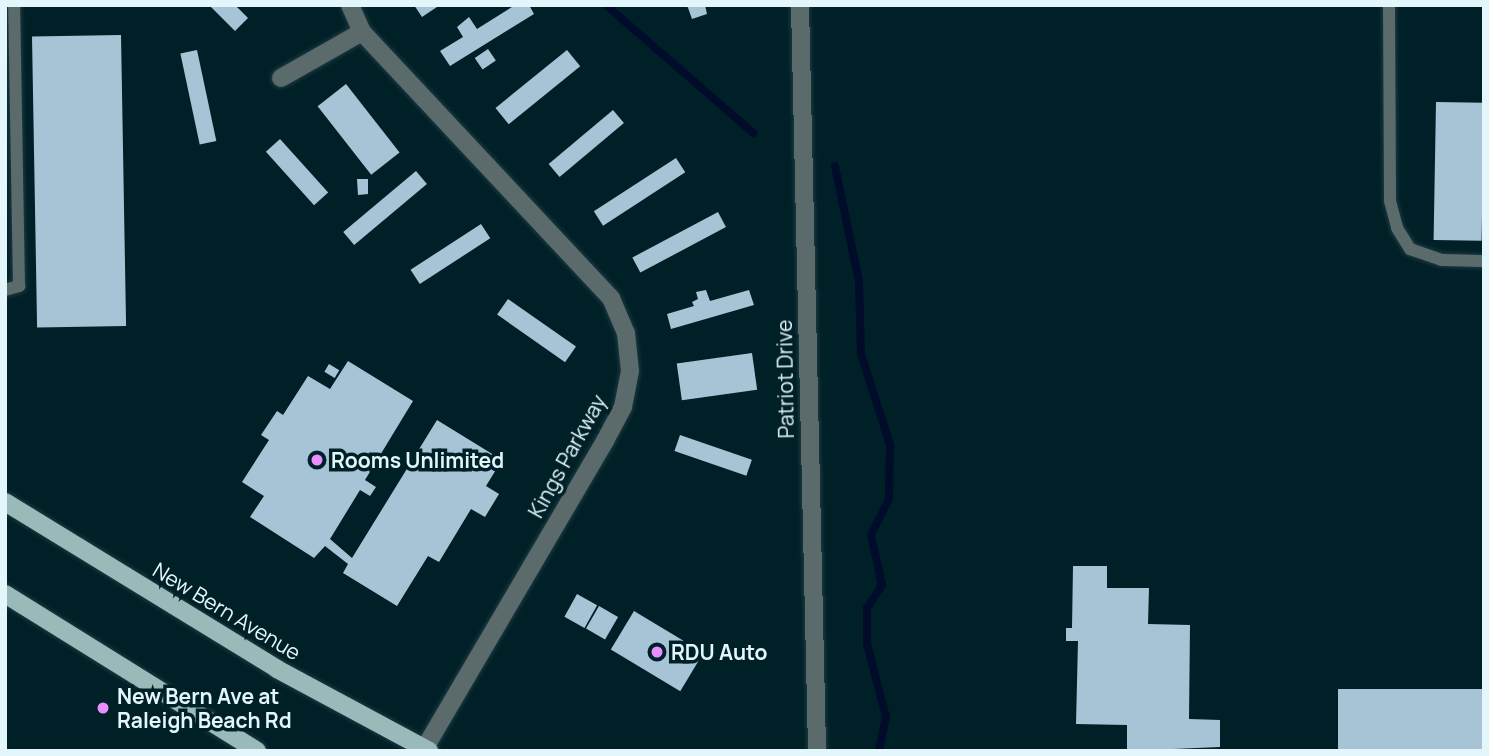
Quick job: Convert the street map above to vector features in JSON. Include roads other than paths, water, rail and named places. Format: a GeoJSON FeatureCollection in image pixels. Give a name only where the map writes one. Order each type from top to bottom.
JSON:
{"type":"FeatureCollection","features":[{"type":"Feature","properties":{"kind":"main road","name":"New Bern Avenue"},"geometry":{"type":"LineString","coordinates":[[5,502],[277,669],[427,749]]}},
{"type":"Feature","properties":{"kind":"main road"},"geometry":{"type":"LineString","coordinates":[[5,594],[257,751]]}},
{"type":"Feature","properties":{"kind":"street","name":"Kings Parkway"},"geometry":{"type":"LineString","coordinates":[[350,5],[362,32],[611,298],[626,332],[630,371],[623,407],[427,749]]}},
{"type":"Feature","properties":{"kind":"street","name":"Patriot Drive"},"geometry":{"type":"LineString","coordinates":[[800,5],[817,751]]}},
{"type":"Feature","properties":{"kind":"street"},"geometry":{"type":"LineString","coordinates":[[281,78],[362,32]]}},
{"type":"Feature","properties":{"kind":"lane"},"geometry":{"type":"LineString","coordinates":[[5,290],[19,286],[14,5]]}},
{"type":"Feature","properties":{"kind":"lane"},"geometry":{"type":"LineString","coordinates":[[1389,5],[1390,201],[1396,228],[1410,249],[1442,260],[1484,261]]}},
{"type":"Feature","properties":{"kind":"waterway"},"geometry":{"type":"LineString","coordinates":[[606,5],[753,133]]}},
{"type":"Feature","properties":{"kind":"waterway"},"geometry":{"type":"LineString","coordinates":[[835,166],[859,282],[861,354],[890,445],[889,499],[871,535],[882,585],[867,608],[867,644],[886,717],[879,751]]}},
{"type":"Feature","properties":{"kind":"place","name":"Rooms Unlimited"},"geometry":{"type":"Point","coordinates":[317,460]}},
{"type":"Feature","properties":{"kind":"place","name":"RDU Auto"},"geometry":{"type":"Point","coordinates":[657,652]}},
{"type":"Feature","properties":{"kind":"place","name":"New Bern Ave at Raleigh Beach Rd"},"geometry":{"type":"Point","coordinates":[103,708]}}]}
